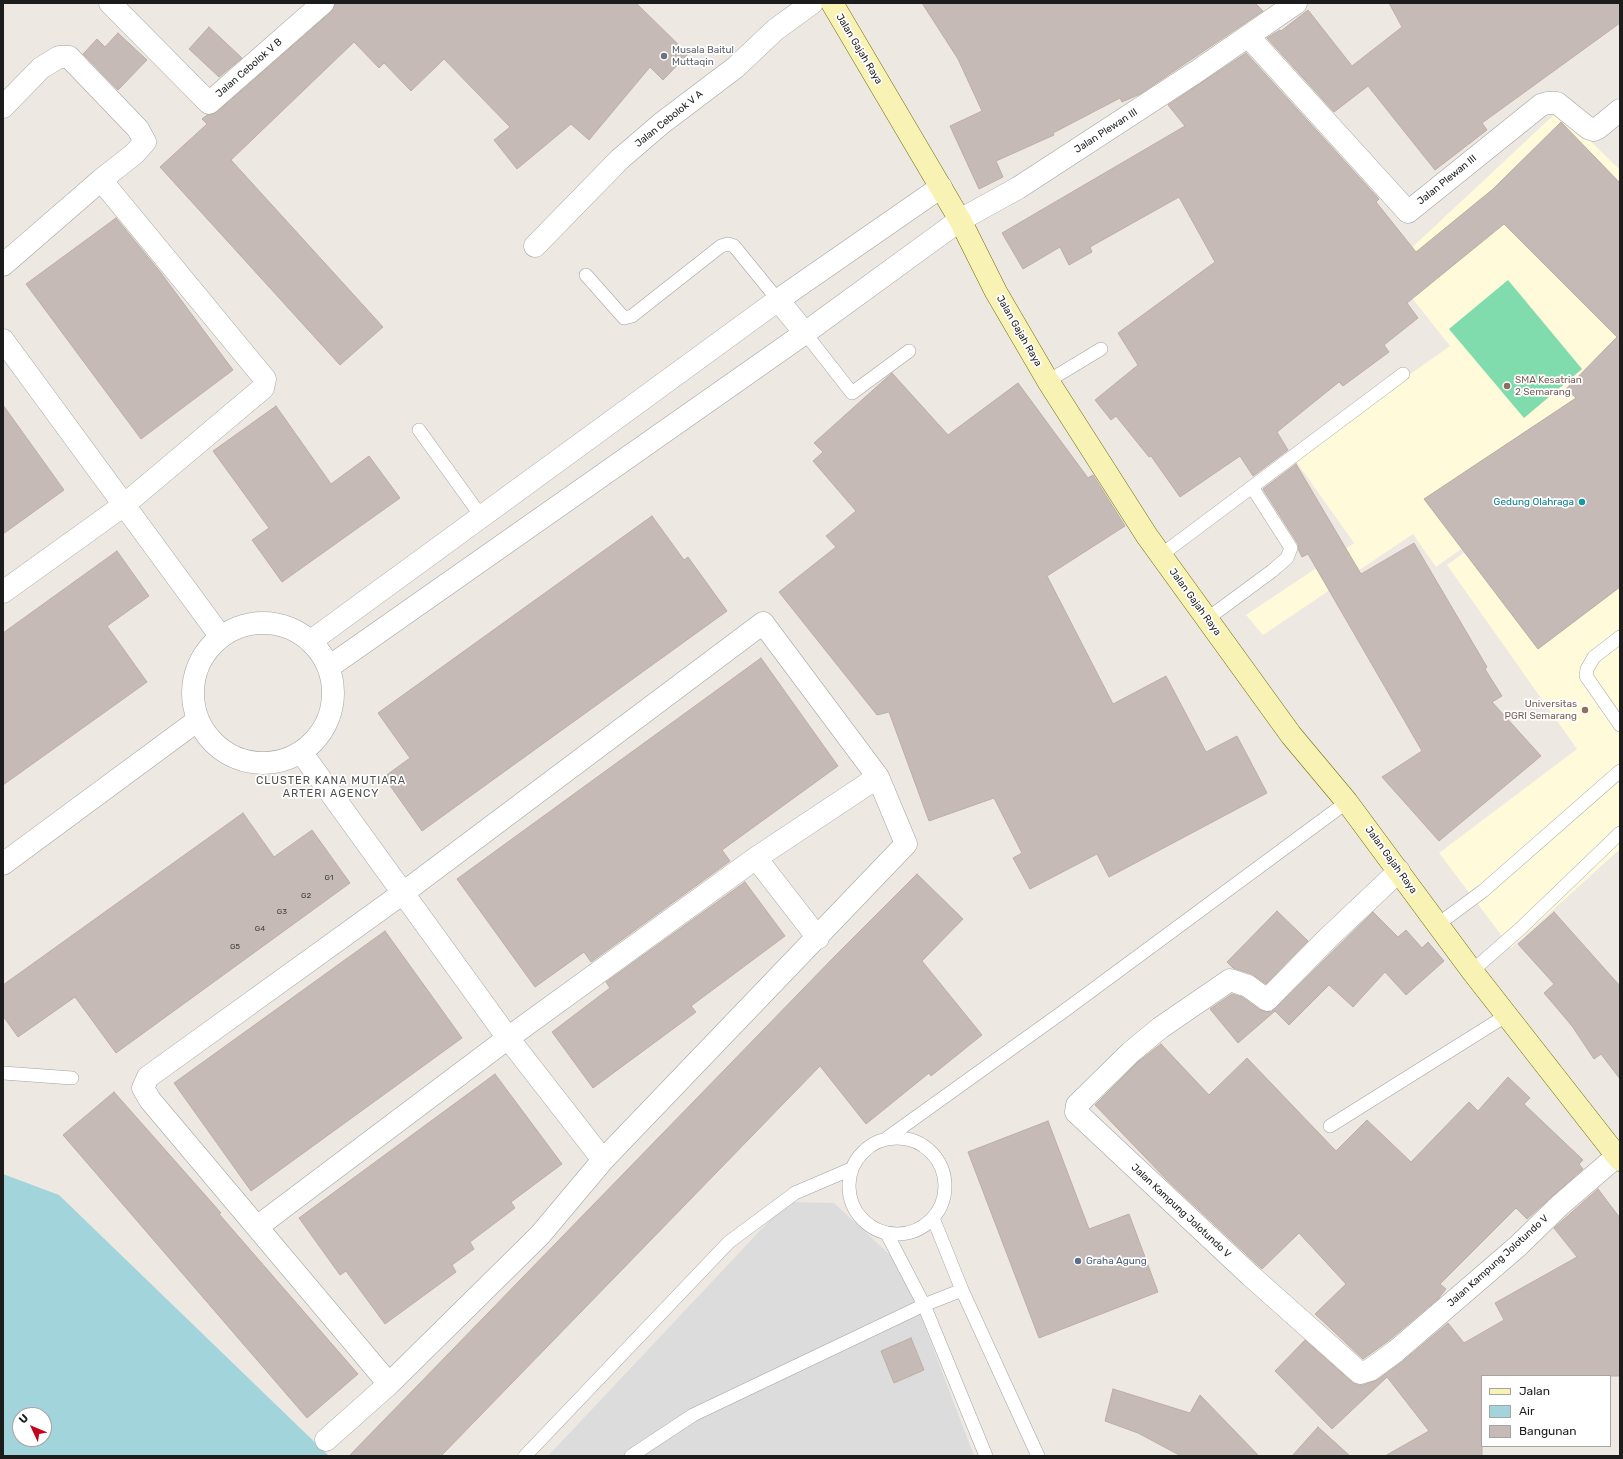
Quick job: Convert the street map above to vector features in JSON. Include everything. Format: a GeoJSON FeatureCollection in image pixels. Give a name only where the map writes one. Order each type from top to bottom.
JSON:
{"type":"FeatureCollection","features":[{"type":"Feature","properties":{"kind":"main road","name":"Jalan Gajah Raya"},"geometry":{"type":"LineString","coordinates":[[832,3],[960,220],[996,292],[1048,381],[1161,555],[1291,735],[1348,802],[1472,971],[1618,1158]]}},
{"type":"Feature","properties":{"kind":"street","name":"Jalan Cebolok V B"},"geometry":{"type":"LineString","coordinates":[[110,3],[209,103],[323,3]]}},
{"type":"Feature","properties":{"kind":"street","name":"Jalan Cebolok V A"},"geometry":{"type":"LineString","coordinates":[[535,246],[626,154],[662,123],[736,67],[775,30],[812,3]]}},
{"type":"Feature","properties":{"kind":"street","name":"Jalan Plewan III"},"geometry":{"type":"LineString","coordinates":[[329,667],[805,333],[960,220],[1018,188],[1196,72],[1296,3]]}},
{"type":"Feature","properties":{"kind":"street","name":"Jalan Plewan III"},"geometry":{"type":"LineString","coordinates":[[1248,36],[1408,212],[1541,105],[1547,103],[1557,104],[1582,124],[1594,130],[1620,110]]}},
{"type":"Feature","properties":{"kind":"street"},"geometry":{"type":"LineString","coordinates":[[3,107],[41,68],[59,57],[70,57],[138,129],[144,142],[134,154],[101,180],[3,265]]}},
{"type":"Feature","properties":{"kind":"street"},"geometry":{"type":"LineString","coordinates":[[3,592],[124,505],[264,388],[265,379],[101,180]]}},
{"type":"Feature","properties":{"kind":"street"},"geometry":{"type":"LineString","coordinates":[[311,641],[778,300],[941,188]]}},
{"type":"Feature","properties":{"kind":"street"},"geometry":{"type":"LineString","coordinates":[[778,300],[805,333]]}},
{"type":"Feature","properties":{"kind":"street"},"geometry":{"type":"LineString","coordinates":[[3,340],[221,637]]}},
{"type":"Feature","properties":{"kind":"street"},"geometry":{"type":"LineString","coordinates":[[267,623],[291,628],[311,641],[321,653],[329,667],[333,690],[330,714],[318,736],[300,752],[282,760],[262,763],[242,760],[224,751],[209,738],[198,720],[193,697],[196,674],[205,654],[221,637],[243,625],[267,623]]}},
{"type":"Feature","properties":{"kind":"street"},"geometry":{"type":"LineString","coordinates":[[326,1440],[389,1384],[540,1235],[603,1160],[818,938],[906,844],[878,777],[763,623],[403,893],[148,1077],[143,1088],[150,1100],[389,1384]]}},
{"type":"Feature","properties":{"kind":"street"},"geometry":{"type":"LineString","coordinates":[[3,864],[198,720]]}},
{"type":"Feature","properties":{"kind":"street"},"geometry":{"type":"LineString","coordinates":[[300,752],[508,1038],[603,1160]]}},
{"type":"Feature","properties":{"kind":"street"},"geometry":{"type":"LineString","coordinates":[[257,1228],[508,1038],[756,858],[878,777]]}},
{"type":"Feature","properties":{"kind":"street"},"geometry":{"type":"LineString","coordinates":[[756,858],[818,938]]}},
{"type":"Feature","properties":{"kind":"street","name":"Jalan Kampung Jolotundo V"},"geometry":{"type":"LineString","coordinates":[[1399,871],[1330,936],[1267,1000],[1248,986],[1230,980],[1142,1042],[1077,1105],[1076,1112],[1251,1276],[1360,1373],[1370,1370],[1396,1350],[1518,1246],[1559,1206],[1618,1158]]}},
{"type":"Feature","properties":{"kind":"lane"},"geometry":{"type":"LineString","coordinates":[[586,275],[624,318],[632,316],[721,246],[728,244],[734,246],[778,300]]}},
{"type":"Feature","properties":{"kind":"lane"},"geometry":{"type":"LineString","coordinates":[[805,333],[852,393],[909,351]]}},
{"type":"Feature","properties":{"kind":"lane"},"geometry":{"type":"LineString","coordinates":[[1048,381],[1101,350]]}},
{"type":"Feature","properties":{"kind":"lane"},"geometry":{"type":"LineString","coordinates":[[1161,555],[1403,374]]}},
{"type":"Feature","properties":{"kind":"lane"},"geometry":{"type":"LineString","coordinates":[[419,430],[481,516]]}},
{"type":"Feature","properties":{"kind":"lane"},"geometry":{"type":"LineString","coordinates":[[1207,619],[1287,558],[1290,548],[1252,487]]}},
{"type":"Feature","properties":{"kind":"lane"},"geometry":{"type":"LineString","coordinates":[[1620,638],[1594,657],[1587,669],[1586,676],[1620,725]]}},
{"type":"Feature","properties":{"kind":"lane"},"geometry":{"type":"LineString","coordinates":[[1438,925],[1483,891],[1620,771]]}},
{"type":"Feature","properties":{"kind":"lane"},"geometry":{"type":"LineString","coordinates":[[887,1138],[908,1138],[926,1146],[939,1161],[946,1180],[943,1200],[933,1218],[920,1228],[904,1234],[887,1234],[874,1229],[863,1221],[854,1210],[849,1197],[848,1183],[851,1170],[859,1155],[872,1144],[887,1138],[1064,1011],[1348,802]]}},
{"type":"Feature","properties":{"kind":"lane"},"geometry":{"type":"LineString","coordinates":[[1472,971],[1520,929],[1620,833]]}},
{"type":"Feature","properties":{"kind":"lane"},"geometry":{"type":"LineString","coordinates":[[1330,1126],[1507,1015]]}},
{"type":"Feature","properties":{"kind":"lane"},"geometry":{"type":"LineString","coordinates":[[3,1072],[72,1078]]}},
{"type":"Feature","properties":{"kind":"lane"},"geometry":{"type":"LineString","coordinates":[[525,1456],[729,1242],[795,1193],[851,1170]]}},
{"type":"Feature","properties":{"kind":"lane"},"geometry":{"type":"LineString","coordinates":[[933,1218],[962,1290],[1038,1456]]}},
{"type":"Feature","properties":{"kind":"lane"},"geometry":{"type":"LineString","coordinates":[[887,1234],[924,1305],[986,1456]]}},
{"type":"Feature","properties":{"kind":"lane"},"geometry":{"type":"LineString","coordinates":[[631,1456],[693,1415],[924,1305],[962,1290]]}},
{"type":"Feature","properties":{"kind":"shaded area","name":"SMA Kesatrian 2 Semarang"},"geometry":{"type":"Polygon","coordinates":[[[1559,110],[1620,170],[1620,427],[1597,452],[1436,567],[1413,534],[1263,635],[1246,615],[1354,543],[1293,457],[1450,346],[1389,269],[1559,110]]]}},
{"type":"Feature","properties":{"kind":"shaded area","name":"Universitas PGRI Semarang"},"geometry":{"type":"Polygon","coordinates":[[[1620,438],[1620,849],[1511,948],[1439,853],[1577,749],[1447,565],[1589,463],[1620,438]]]}},
{"type":"Feature","properties":{"kind":"shaded area"},"geometry":{"type":"Polygon","coordinates":[[[787,1202],[834,1203],[902,1266],[974,1456],[548,1456],[787,1202]]]}},
{"type":"Feature","properties":{"kind":"green space"},"geometry":{"type":"Polygon","coordinates":[[[1508,280],[1582,369],[1524,418],[1449,329],[1508,280]]]}},
{"type":"Feature","properties":{"kind":"water"},"geometry":{"type":"Polygon","coordinates":[[[3,1174],[59,1195],[329,1456],[3,1456],[3,1174]]]}},
{"type":"Feature","properties":{"kind":"building"},"geometry":{"type":"Polygon","coordinates":[[[335,3],[636,3],[688,54],[663,80],[650,67],[589,140],[571,124],[517,169],[494,140],[510,127],[444,59],[411,91],[384,63],[379,68],[354,42],[231,160],[383,327],[340,365],[160,167],[207,124],[202,119],[207,115],[217,112],[331,12],[335,3]]]}},
{"type":"Feature","properties":{"kind":"building"},"geometry":{"type":"Polygon","coordinates":[[[922,3],[1255,3],[1263,11],[1140,94],[1122,102],[1120,98],[1053,133],[1054,135],[996,161],[1003,177],[979,189],[950,126],[982,111],[958,59],[922,3]]]}},
{"type":"Feature","properties":{"kind":"building"},"geometry":{"type":"Polygon","coordinates":[[[1389,3],[1620,3],[1620,23],[1482,123],[1487,130],[1435,170],[1368,86],[1334,112],[1267,38],[1280,30],[1281,31],[1308,10],[1352,66],[1402,27],[1389,3]]]}},
{"type":"Feature","properties":{"kind":"building"},"geometry":{"type":"Polygon","coordinates":[[[209,27],[242,58],[219,77],[189,49],[209,27]]]}},
{"type":"Feature","properties":{"kind":"building"},"geometry":{"type":"Polygon","coordinates":[[[118,33],[147,60],[118,90],[83,54],[97,39],[105,47],[118,33]]]}},
{"type":"Feature","properties":{"kind":"building"},"geometry":{"type":"Polygon","coordinates":[[[1246,53],[1379,199],[1376,202],[1416,252],[1493,189],[1561,122],[1620,183],[1620,587],[1538,649],[1424,499],[1576,398],[1566,389],[1617,337],[1504,224],[1407,303],[1418,318],[1384,345],[1389,352],[1343,386],[1339,382],[1277,432],[1288,450],[1253,476],[1240,456],[1180,497],[1151,456],[1149,457],[1116,416],[1111,420],[1095,400],[1138,365],[1118,333],[1215,262],[1179,197],[1090,247],[1092,252],[1069,265],[1060,247],[1023,269],[1002,233],[1185,126],[1168,105],[1246,53]]]}},
{"type":"Feature","properties":{"kind":"building"},"geometry":{"type":"Polygon","coordinates":[[[116,218],[161,273],[233,370],[141,439],[26,284],[116,218]]]}},
{"type":"Feature","properties":{"kind":"building"},"geometry":{"type":"Polygon","coordinates":[[[892,373],[948,435],[1018,383],[1088,478],[1093,475],[1125,526],[1047,576],[1113,704],[1166,676],[1206,752],[1237,736],[1267,793],[1109,877],[1097,854],[1030,889],[1013,858],[1022,853],[994,798],[929,821],[889,712],[877,715],[779,592],[836,547],[826,536],[856,511],[813,461],[823,452],[814,443],[892,373]]]}},
{"type":"Feature","properties":{"kind":"building"},"geometry":{"type":"Polygon","coordinates":[[[3,405],[64,490],[3,534],[3,405]]]}},
{"type":"Feature","properties":{"kind":"building"},"geometry":{"type":"Polygon","coordinates":[[[276,406],[331,484],[369,456],[400,498],[282,582],[252,540],[269,528],[213,451],[276,406]]]}},
{"type":"Feature","properties":{"kind":"building"},"geometry":{"type":"Polygon","coordinates":[[[1296,464],[1361,574],[1414,543],[1487,667],[1485,669],[1502,696],[1492,702],[1541,756],[1439,841],[1382,777],[1422,751],[1308,554],[1302,557],[1298,544],[1263,489],[1296,464]]]}},
{"type":"Feature","properties":{"kind":"building"},"geometry":{"type":"Polygon","coordinates":[[[652,516],[684,560],[688,557],[727,611],[422,831],[384,777],[410,758],[378,713],[652,516]]]}},
{"type":"Feature","properties":{"kind":"building"},"geometry":{"type":"Polygon","coordinates":[[[117,551],[149,596],[107,626],[147,682],[3,785],[3,633],[117,551]]]}},
{"type":"Feature","properties":{"kind":"building"},"geometry":{"type":"Polygon","coordinates":[[[761,658],[838,766],[722,850],[730,861],[591,962],[584,952],[535,987],[457,879],[761,658]]]}},
{"type":"Feature","properties":{"kind":"building"},"geometry":{"type":"Polygon","coordinates":[[[243,813],[274,857],[312,830],[350,883],[116,1053],[75,997],[18,1037],[3,1016],[3,985],[243,813]]]}},
{"type":"Feature","properties":{"kind":"building"},"geometry":{"type":"Polygon","coordinates":[[[917,874],[963,919],[922,961],[982,1035],[931,1076],[929,1073],[866,1124],[820,1066],[441,1456],[349,1456],[835,956],[917,874]]]}},
{"type":"Feature","properties":{"kind":"building"},"geometry":{"type":"Polygon","coordinates":[[[745,882],[785,936],[691,1006],[696,1012],[593,1088],[552,1032],[610,988],[606,982],[745,882]]]}},
{"type":"Feature","properties":{"kind":"building"},"geometry":{"type":"Polygon","coordinates":[[[1277,911],[1308,941],[1266,984],[1252,974],[1233,968],[1227,962],[1277,911]]]}},
{"type":"Feature","properties":{"kind":"building"},"geometry":{"type":"Polygon","coordinates":[[[1373,912],[1398,937],[1406,930],[1422,948],[1428,942],[1444,961],[1406,995],[1385,972],[1353,1007],[1329,985],[1289,1025],[1275,1011],[1238,1043],[1210,1009],[1232,994],[1242,997],[1260,1010],[1271,1012],[1373,912]]]}},
{"type":"Feature","properties":{"kind":"building"},"geometry":{"type":"Polygon","coordinates":[[[1554,912],[1620,986],[1620,1079],[1601,1054],[1594,1059],[1572,1026],[1544,993],[1554,984],[1518,944],[1554,912]]]}},
{"type":"Feature","properties":{"kind":"building"},"geometry":{"type":"Polygon","coordinates":[[[385,931],[462,1038],[251,1191],[174,1083],[385,931]]]}},
{"type":"Feature","properties":{"kind":"building"},"geometry":{"type":"Polygon","coordinates":[[[1161,1044],[1209,1095],[1247,1058],[1336,1151],[1367,1120],[1411,1162],[1469,1102],[1478,1111],[1508,1077],[1530,1098],[1524,1104],[1583,1160],[1579,1164],[1583,1169],[1527,1219],[1516,1208],[1440,1284],[1446,1289],[1438,1299],[1388,1341],[1363,1359],[1315,1314],[1346,1284],[1299,1233],[1262,1269],[1167,1180],[1095,1105],[1139,1061],[1161,1044]]]}},
{"type":"Feature","properties":{"kind":"building"},"geometry":{"type":"Polygon","coordinates":[[[495,1074],[562,1164],[511,1202],[515,1208],[470,1242],[474,1249],[452,1265],[456,1272],[385,1324],[346,1271],[340,1275],[299,1218],[495,1074]]]}},
{"type":"Feature","properties":{"kind":"building"},"geometry":{"type":"Polygon","coordinates":[[[114,1092],[221,1213],[219,1214],[358,1374],[307,1418],[63,1135],[114,1092]]]}},
{"type":"Feature","properties":{"kind":"building","name":"Graha Agung"},"geometry":{"type":"Polygon","coordinates":[[[1048,1121],[1089,1229],[1129,1214],[1158,1292],[1039,1338],[968,1152],[1048,1121]]]}},
{"type":"Feature","properties":{"kind":"building"},"geometry":{"type":"Polygon","coordinates":[[[1598,1189],[1620,1218],[1620,1376],[1481,1375],[1482,1456],[1385,1456],[1429,1431],[1387,1377],[1332,1429],[1275,1371],[1305,1340],[1352,1382],[1357,1385],[1363,1385],[1377,1380],[1403,1361],[1448,1323],[1464,1343],[1504,1320],[1495,1303],[1577,1257],[1554,1228],[1598,1189]]]}},
{"type":"Feature","properties":{"kind":"building"},"geometry":{"type":"Polygon","coordinates":[[[911,1338],[924,1370],[894,1383],[881,1351],[911,1338]]]}},
{"type":"Feature","properties":{"kind":"building"},"geometry":{"type":"Polygon","coordinates":[[[1113,1389],[1190,1413],[1200,1395],[1259,1456],[1181,1456],[1138,1433],[1105,1421],[1113,1389]]]}},
{"type":"Feature","properties":{"kind":"building"},"geometry":{"type":"Polygon","coordinates":[[[1318,1427],[1350,1456],[1292,1456],[1318,1427]]]}},
{"type":"Feature","properties":{"kind":"place","name":"Musala Baitul Muttaqin"},"geometry":{"type":"Point","coordinates":[664,56]}},
{"type":"Feature","properties":{"kind":"place","name":"SMA Kesatrian 2 Semarang"},"geometry":{"type":"Point","coordinates":[1507,386]}},
{"type":"Feature","properties":{"kind":"place","name":"Gedung Olahraga"},"geometry":{"type":"Point","coordinates":[1582,502]}},
{"type":"Feature","properties":{"kind":"place","name":"Universitas PGRI Semarang"},"geometry":{"type":"Point","coordinates":[1585,710]}},
{"type":"Feature","properties":{"kind":"place","name":"Graha Agung"},"geometry":{"type":"Point","coordinates":[1078,1261]}},
{"type":"Feature","properties":{"kind":"district","name":"CLUSTER KANA MUTIARA ARTERI AGENCY"},"geometry":{"type":"Point","coordinates":[331,787]}}]}
